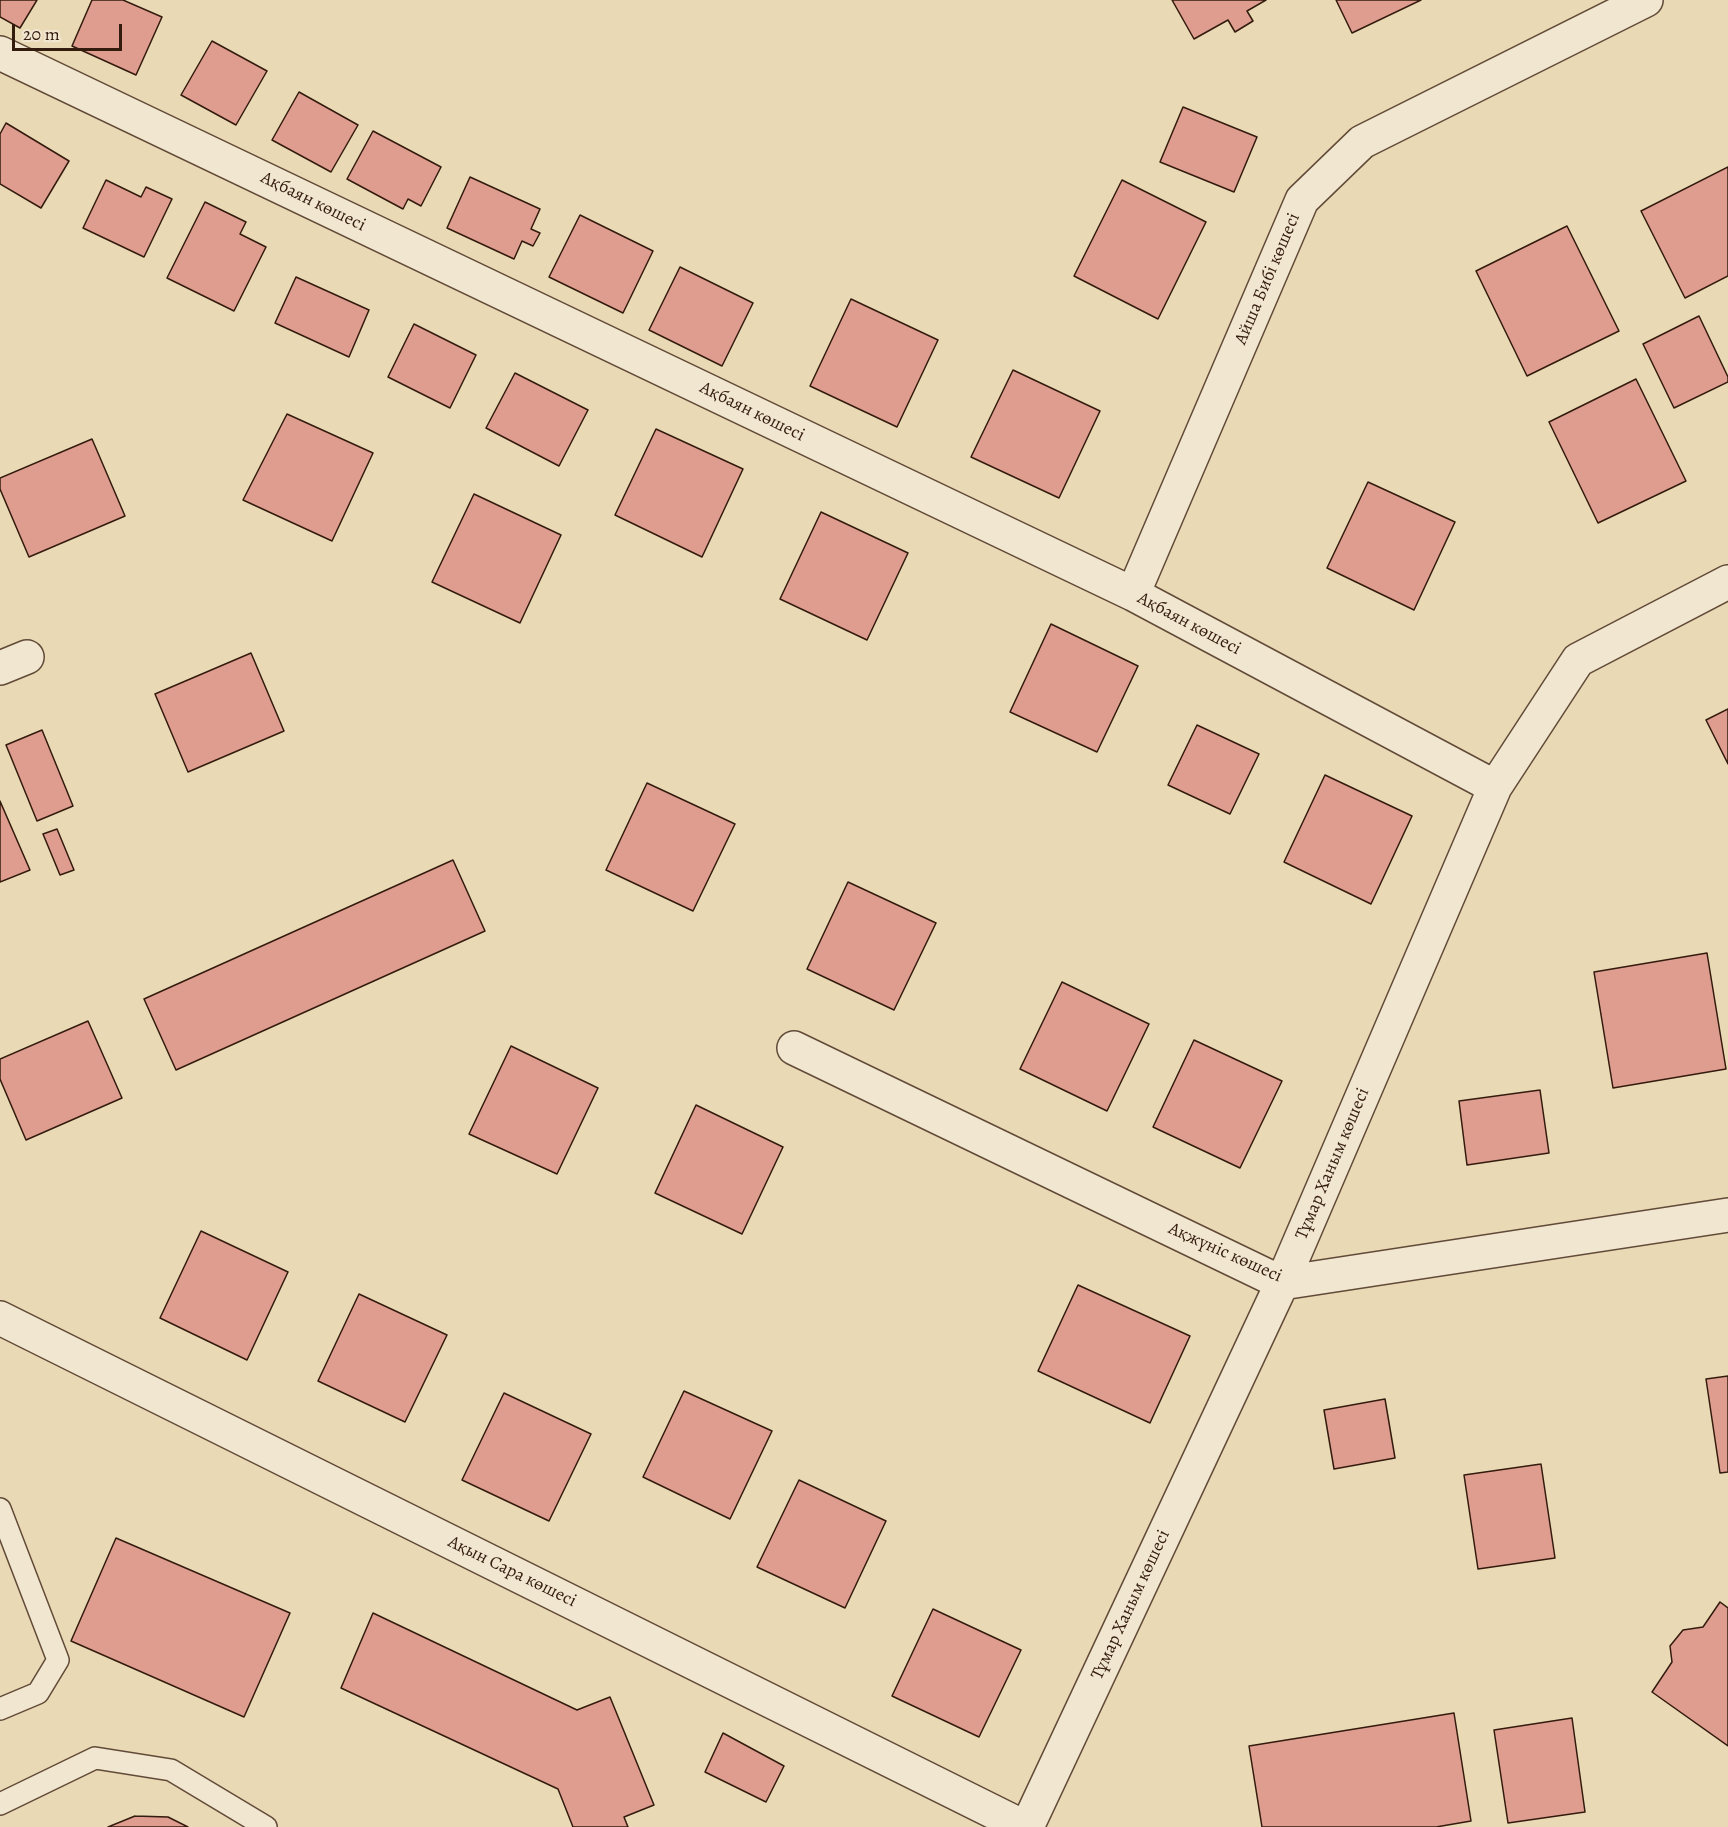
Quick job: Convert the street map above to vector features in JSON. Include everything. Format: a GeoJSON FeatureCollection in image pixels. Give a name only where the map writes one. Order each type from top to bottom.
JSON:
{"type":"FeatureCollection","features":[{"type":"Feature","properties":{"kind":"street","name":"Айша Бибі көшесі"},"geometry":{"type":"LineString","coordinates":[[1133,594],[1302,200],[1362,142],[1646,0]]}},
{"type":"Feature","properties":{"kind":"street","name":"Ақбаян көшесі"},"geometry":{"type":"LineString","coordinates":[[0,52],[1133,594],[1495,787]]}},
{"type":"Feature","properties":{"kind":"street","name":"Тұмар Ханым көшесі"},"geometry":{"type":"LineString","coordinates":[[1026,1827],[1282,1283],[1495,787],[1578,660],[1728,582]]}},
{"type":"Feature","properties":{"kind":"street","name":"Ақжүніс көшесі"},"geometry":{"type":"LineString","coordinates":[[794,1048],[1282,1283],[1728,1215]]}},
{"type":"Feature","properties":{"kind":"street","name":"Ақын Сара көшесі"},"geometry":{"type":"LineString","coordinates":[[0,1318],[1026,1827]]}},
{"type":"Feature","properties":{"kind":"lane"},"geometry":{"type":"LineString","coordinates":[[0,1509],[58,1660],[38,1693],[0,1709]]}},
{"type":"Feature","properties":{"kind":"lane"},"geometry":{"type":"LineString","coordinates":[[0,1804],[95,1758],[171,1770],[266,1827]]}},
{"type":"Feature","properties":{"kind":"building"},"geometry":{"type":"Polygon","coordinates":[[[0,0],[37,0],[20,28],[0,17],[0,0]]]}},
{"type":"Feature","properties":{"kind":"building"},"geometry":{"type":"Polygon","coordinates":[[[92,0],[123,0],[162,17],[136,75],[72,46],[92,0]]]}},
{"type":"Feature","properties":{"kind":"building"},"geometry":{"type":"Polygon","coordinates":[[[1172,0],[1266,0],[1247,11],[1253,21],[1235,32],[1228,20],[1194,39],[1172,0]]]}},
{"type":"Feature","properties":{"kind":"building"},"geometry":{"type":"Polygon","coordinates":[[[1336,0],[1421,0],[1352,33],[1336,0]]]}},
{"type":"Feature","properties":{"kind":"building"},"geometry":{"type":"Polygon","coordinates":[[[212,41],[267,71],[236,125],[181,95],[212,41]]]}},
{"type":"Feature","properties":{"kind":"building"},"geometry":{"type":"Polygon","coordinates":[[[299,92],[358,125],[331,172],[272,140],[299,92]]]}},
{"type":"Feature","properties":{"kind":"building"},"geometry":{"type":"Polygon","coordinates":[[[1183,107],[1257,137],[1234,192],[1160,162],[1183,107]]]}},
{"type":"Feature","properties":{"kind":"building"},"geometry":{"type":"Polygon","coordinates":[[[6,123],[69,161],[41,208],[0,184],[0,134],[6,123]]]}},
{"type":"Feature","properties":{"kind":"building"},"geometry":{"type":"Polygon","coordinates":[[[373,131],[441,167],[421,206],[408,199],[403,209],[347,179],[373,131]]]}},
{"type":"Feature","properties":{"kind":"building"},"geometry":{"type":"Polygon","coordinates":[[[1728,167],[1728,276],[1685,298],[1641,211],[1728,167]]]}},
{"type":"Feature","properties":{"kind":"building"},"geometry":{"type":"Polygon","coordinates":[[[470,177],[540,209],[531,229],[540,233],[533,246],[522,241],[514,259],[447,228],[470,177]]]}},
{"type":"Feature","properties":{"kind":"building"},"geometry":{"type":"Polygon","coordinates":[[[106,180],[141,197],[146,187],[172,199],[144,257],[83,228],[106,180]]]}},
{"type":"Feature","properties":{"kind":"building"},"geometry":{"type":"Polygon","coordinates":[[[1122,180],[1206,222],[1158,319],[1074,276],[1122,180]]]}},
{"type":"Feature","properties":{"kind":"building"},"geometry":{"type":"Polygon","coordinates":[[[205,202],[246,222],[240,234],[266,247],[234,311],[167,278],[205,202]]]}},
{"type":"Feature","properties":{"kind":"building"},"geometry":{"type":"Polygon","coordinates":[[[580,215],[653,251],[623,313],[549,277],[580,215]]]}},
{"type":"Feature","properties":{"kind":"building"},"geometry":{"type":"Polygon","coordinates":[[[1567,226],[1619,331],[1527,376],[1476,271],[1567,226]]]}},
{"type":"Feature","properties":{"kind":"building"},"geometry":{"type":"Polygon","coordinates":[[[680,267],[753,303],[722,366],[649,330],[680,267]]]}},
{"type":"Feature","properties":{"kind":"building"},"geometry":{"type":"Polygon","coordinates":[[[296,277],[369,310],[349,357],[275,323],[296,277]]]}},
{"type":"Feature","properties":{"kind":"building"},"geometry":{"type":"Polygon","coordinates":[[[851,299],[938,340],[897,427],[810,386],[851,299]]]}},
{"type":"Feature","properties":{"kind":"building"},"geometry":{"type":"Polygon","coordinates":[[[1699,316],[1728,377],[1728,382],[1674,408],[1643,344],[1699,316]]]}},
{"type":"Feature","properties":{"kind":"building"},"geometry":{"type":"Polygon","coordinates":[[[414,324],[476,355],[450,408],[388,377],[414,324]]]}},
{"type":"Feature","properties":{"kind":"building"},"geometry":{"type":"Polygon","coordinates":[[[1013,370],[1100,411],[1059,498],[971,457],[1013,370]]]}},
{"type":"Feature","properties":{"kind":"building"},"geometry":{"type":"Polygon","coordinates":[[[515,373],[588,410],[559,466],[486,428],[515,373]]]}},
{"type":"Feature","properties":{"kind":"building"},"geometry":{"type":"Polygon","coordinates":[[[1636,379],[1686,481],[1598,523],[1549,422],[1636,379]]]}},
{"type":"Feature","properties":{"kind":"building"},"geometry":{"type":"Polygon","coordinates":[[[287,414],[373,453],[332,541],[243,500],[287,414]]]}},
{"type":"Feature","properties":{"kind":"building"},"geometry":{"type":"Polygon","coordinates":[[[656,429],[743,469],[702,557],[615,515],[656,429]]]}},
{"type":"Feature","properties":{"kind":"building"},"geometry":{"type":"Polygon","coordinates":[[[92,439],[125,516],[29,557],[0,489],[0,478],[92,439]]]}},
{"type":"Feature","properties":{"kind":"building"},"geometry":{"type":"Polygon","coordinates":[[[1368,482],[1455,522],[1414,610],[1327,568],[1368,482]]]}},
{"type":"Feature","properties":{"kind":"building"},"geometry":{"type":"Polygon","coordinates":[[[474,494],[561,535],[520,623],[432,582],[474,494]]]}},
{"type":"Feature","properties":{"kind":"building"},"geometry":{"type":"Polygon","coordinates":[[[821,512],[908,553],[867,640],[780,599],[821,512]]]}},
{"type":"Feature","properties":{"kind":"building"},"geometry":{"type":"Polygon","coordinates":[[[1051,624],[1138,666],[1097,752],[1010,712],[1051,624]]]}},
{"type":"Feature","properties":{"kind":"building"},"geometry":{"type":"Polygon","coordinates":[[[251,653],[284,731],[188,772],[155,694],[251,653]]]}},
{"type":"Feature","properties":{"kind":"building"},"geometry":{"type":"Polygon","coordinates":[[[1728,709],[1728,764],[1706,720],[1728,709]]]}},
{"type":"Feature","properties":{"kind":"building"},"geometry":{"type":"Polygon","coordinates":[[[1197,725],[1259,754],[1230,814],[1168,785],[1197,725]]]}},
{"type":"Feature","properties":{"kind":"building"},"geometry":{"type":"Polygon","coordinates":[[[42,730],[73,806],[37,821],[6,745],[42,730]]]}},
{"type":"Feature","properties":{"kind":"building"},"geometry":{"type":"Polygon","coordinates":[[[1325,775],[1412,816],[1371,904],[1284,862],[1325,775]]]}},
{"type":"Feature","properties":{"kind":"building"},"geometry":{"type":"Polygon","coordinates":[[[647,783],[735,824],[693,911],[606,870],[647,783]]]}},
{"type":"Feature","properties":{"kind":"building"},"geometry":{"type":"Polygon","coordinates":[[[0,801],[30,870],[0,882],[0,801]]]}},
{"type":"Feature","properties":{"kind":"building"},"geometry":{"type":"Polygon","coordinates":[[[57,829],[74,870],[60,875],[43,834],[57,829]]]}},
{"type":"Feature","properties":{"kind":"building"},"geometry":{"type":"Polygon","coordinates":[[[453,860],[485,931],[176,1070],[144,999],[453,860]]]}},
{"type":"Feature","properties":{"kind":"building"},"geometry":{"type":"Polygon","coordinates":[[[848,882],[936,923],[894,1010],[807,969],[848,882]]]}},
{"type":"Feature","properties":{"kind":"building"},"geometry":{"type":"Polygon","coordinates":[[[1707,953],[1726,1069],[1613,1088],[1594,972],[1707,953]]]}},
{"type":"Feature","properties":{"kind":"building"},"geometry":{"type":"Polygon","coordinates":[[[1062,982],[1149,1024],[1107,1111],[1020,1069],[1062,982]]]}},
{"type":"Feature","properties":{"kind":"building"},"geometry":{"type":"Polygon","coordinates":[[[88,1021],[122,1098],[26,1140],[0,1079],[0,1059],[88,1021]]]}},
{"type":"Feature","properties":{"kind":"building"},"geometry":{"type":"Polygon","coordinates":[[[1194,1040],[1282,1081],[1240,1168],[1153,1127],[1194,1040]]]}},
{"type":"Feature","properties":{"kind":"building"},"geometry":{"type":"Polygon","coordinates":[[[511,1046],[598,1088],[557,1174],[469,1134],[511,1046]]]}},
{"type":"Feature","properties":{"kind":"building"},"geometry":{"type":"Polygon","coordinates":[[[1540,1090],[1549,1153],[1467,1165],[1459,1101],[1540,1090]]]}},
{"type":"Feature","properties":{"kind":"building"},"geometry":{"type":"Polygon","coordinates":[[[696,1105],[783,1147],[742,1234],[655,1193],[696,1105]]]}},
{"type":"Feature","properties":{"kind":"building"},"geometry":{"type":"Polygon","coordinates":[[[201,1231],[288,1272],[247,1360],[160,1318],[201,1231]]]}},
{"type":"Feature","properties":{"kind":"building"},"geometry":{"type":"Polygon","coordinates":[[[1078,1285],[1190,1336],[1150,1423],[1038,1371],[1078,1285]]]}},
{"type":"Feature","properties":{"kind":"building"},"geometry":{"type":"Polygon","coordinates":[[[359,1294],[447,1335],[405,1422],[318,1381],[359,1294]]]}},
{"type":"Feature","properties":{"kind":"building"},"geometry":{"type":"Polygon","coordinates":[[[1728,1376],[1728,1472],[1720,1473],[1706,1379],[1728,1376]]]}},
{"type":"Feature","properties":{"kind":"building"},"geometry":{"type":"Polygon","coordinates":[[[684,1391],[772,1431],[730,1519],[643,1477],[684,1391]]]}},
{"type":"Feature","properties":{"kind":"building"},"geometry":{"type":"Polygon","coordinates":[[[504,1393],[591,1434],[549,1521],[462,1480],[504,1393]]]}},
{"type":"Feature","properties":{"kind":"building"},"geometry":{"type":"Polygon","coordinates":[[[1385,1399],[1395,1458],[1334,1469],[1324,1410],[1385,1399]]]}},
{"type":"Feature","properties":{"kind":"building"},"geometry":{"type":"Polygon","coordinates":[[[1541,1464],[1555,1558],[1478,1569],[1464,1475],[1541,1464]]]}},
{"type":"Feature","properties":{"kind":"building"},"geometry":{"type":"Polygon","coordinates":[[[799,1480],[886,1521],[845,1608],[757,1567],[799,1480]]]}},
{"type":"Feature","properties":{"kind":"building"},"geometry":{"type":"Polygon","coordinates":[[[116,1538],[290,1613],[244,1717],[71,1641],[116,1538]]]}},
{"type":"Feature","properties":{"kind":"building"},"geometry":{"type":"Polygon","coordinates":[[[1720,1602],[1728,1608],[1728,1746],[1652,1692],[1672,1662],[1670,1646],[1683,1630],[1703,1627],[1720,1602]]]}},
{"type":"Feature","properties":{"kind":"building"},"geometry":{"type":"Polygon","coordinates":[[[933,1609],[1021,1650],[979,1737],[892,1696],[933,1609]]]}},
{"type":"Feature","properties":{"kind":"building"},"geometry":{"type":"Polygon","coordinates":[[[373,1613],[577,1710],[610,1697],[654,1805],[624,1817],[628,1827],[573,1827],[558,1789],[341,1688],[373,1613]]]}},
{"type":"Feature","properties":{"kind":"building"},"geometry":{"type":"Polygon","coordinates":[[[1454,1713],[1471,1821],[1436,1827],[1262,1827],[1249,1746],[1454,1713]]]}},
{"type":"Feature","properties":{"kind":"building"},"geometry":{"type":"Polygon","coordinates":[[[1572,1718],[1585,1812],[1508,1823],[1494,1730],[1572,1718]]]}},
{"type":"Feature","properties":{"kind":"building"},"geometry":{"type":"Polygon","coordinates":[[[723,1733],[784,1766],[766,1802],[705,1772],[723,1733]]]}},
{"type":"Feature","properties":{"kind":"building"},"geometry":{"type":"Polygon","coordinates":[[[135,1816],[168,1817],[188,1827],[108,1827],[135,1816]]]}}]}
